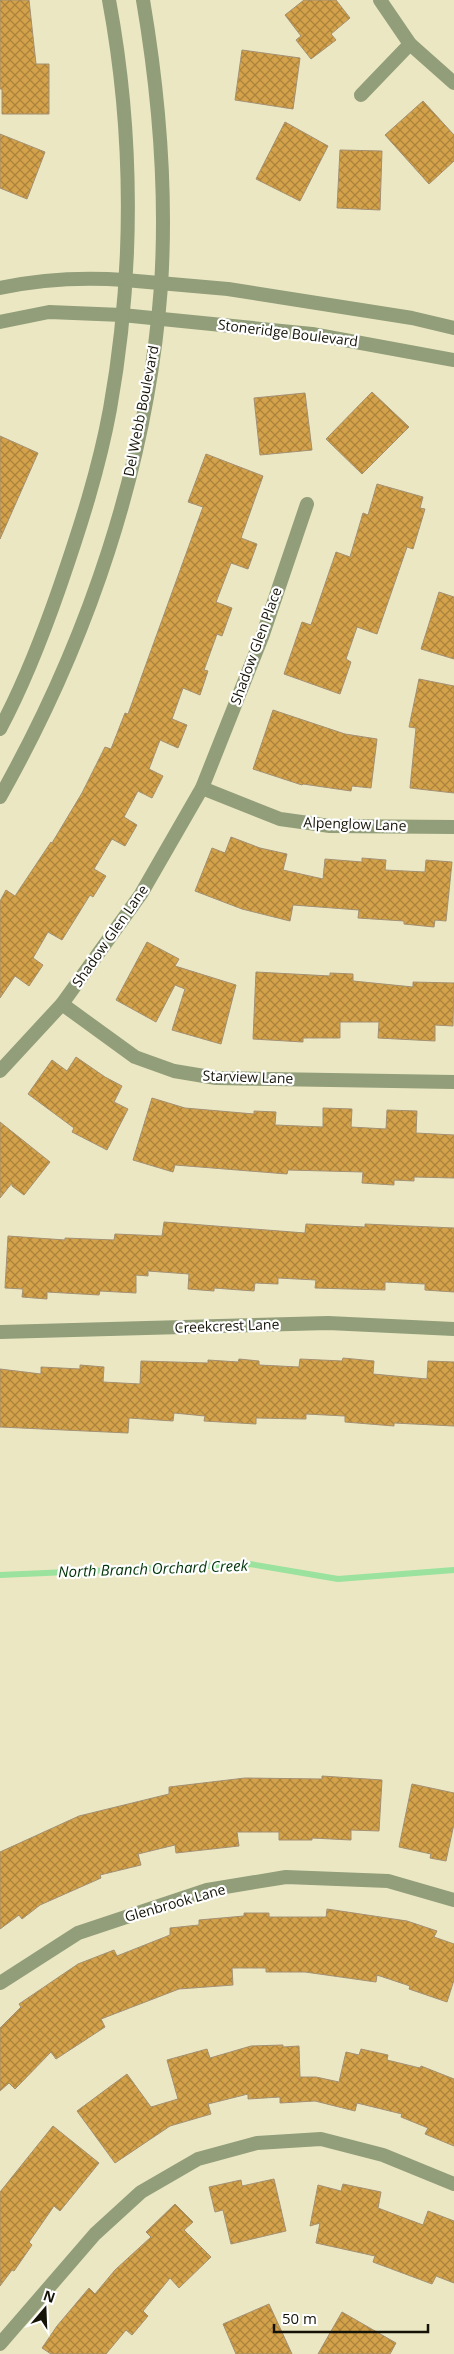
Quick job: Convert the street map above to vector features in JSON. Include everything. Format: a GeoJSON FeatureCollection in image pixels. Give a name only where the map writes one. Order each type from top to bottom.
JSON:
{"type":"FeatureCollection","features":[{"type":"Feature","properties":{"kind":"street"},"geometry":{"type":"LineString","coordinates":[[0,729],[43,632],[81,526],[110,408],[122,315],[127,154],[123,90],[109,0]]}},
{"type":"Feature","properties":{"kind":"street","name":"Del Webb Boulevard"},"geometry":{"type":"LineString","coordinates":[[0,797],[37,729],[81,627],[113,535],[142,414],[158,318],[163,224],[161,154],[156,90],[143,0]]}},
{"type":"Feature","properties":{"kind":"street"},"geometry":{"type":"LineString","coordinates":[[380,0],[410,44],[454,83]]}},
{"type":"Feature","properties":{"kind":"street"},"geometry":{"type":"LineString","coordinates":[[361,95],[410,44]]}},
{"type":"Feature","properties":{"kind":"street"},"geometry":{"type":"LineString","coordinates":[[0,288],[46,279],[82,278],[228,288],[412,318],[454,328]]}},
{"type":"Feature","properties":{"kind":"street","name":"Stoneridge Boulevard"},"geometry":{"type":"LineString","coordinates":[[0,322],[49,312],[158,318],[312,334],[454,360]]}},
{"type":"Feature","properties":{"kind":"street","name":"Shadow Glen Place"},"geometry":{"type":"LineString","coordinates":[[202,788],[262,637],[308,504]]}},
{"type":"Feature","properties":{"kind":"street","name":"Alpenglow Lane"},"geometry":{"type":"LineString","coordinates":[[202,788],[280,820],[330,826],[454,827]]}},
{"type":"Feature","properties":{"kind":"street","name":"Shadow Glen Lane"},"geometry":{"type":"LineString","coordinates":[[0,1071],[62,1004],[141,894],[202,788]]}},
{"type":"Feature","properties":{"kind":"street","name":"Starview Lane"},"geometry":{"type":"LineString","coordinates":[[62,1004],[135,1057],[174,1071],[216,1078],[454,1082]]}},
{"type":"Feature","properties":{"kind":"street","name":"Creekcrest Lane"},"geometry":{"type":"LineString","coordinates":[[0,1332],[328,1323],[454,1329]]}},
{"type":"Feature","properties":{"kind":"street","name":"Glenbrook Lane"},"geometry":{"type":"LineString","coordinates":[[0,1983],[78,1933],[207,1890],[286,1877],[388,1881],[454,1900]]}},
{"type":"Feature","properties":{"kind":"street"},"geometry":{"type":"LineString","coordinates":[[0,2344],[95,2234],[141,2192],[198,2159],[257,2143],[321,2139],[383,2155],[454,2184]]}},
{"type":"Feature","properties":{"kind":"building"},"geometry":{"type":"Polygon","coordinates":[[[0,0],[29,0],[36,64],[49,64],[49,114],[2,114],[2,89],[0,89],[0,0]]]}},
{"type":"Feature","properties":{"kind":"building"},"geometry":{"type":"Polygon","coordinates":[[[304,0],[336,0],[350,18],[331,34],[336,40],[311,59],[296,40],[301,36],[285,15],[304,0]]]}},
{"type":"Feature","properties":{"kind":"building"},"geometry":{"type":"Polygon","coordinates":[[[242,50],[300,58],[293,109],[235,100],[242,50]]]}},
{"type":"Feature","properties":{"kind":"building"},"geometry":{"type":"Polygon","coordinates":[[[423,101],[454,135],[454,161],[429,184],[385,135],[423,101]]]}},
{"type":"Feature","properties":{"kind":"building"},"geometry":{"type":"Polygon","coordinates":[[[285,122],[328,146],[300,201],[256,179],[285,122]]]}},
{"type":"Feature","properties":{"kind":"building"},"geometry":{"type":"Polygon","coordinates":[[[0,134],[45,152],[27,199],[0,188],[0,134]]]}},
{"type":"Feature","properties":{"kind":"building"},"geometry":{"type":"Polygon","coordinates":[[[340,150],[382,151],[380,210],[337,208],[340,150]]]}},
{"type":"Feature","properties":{"kind":"building"},"geometry":{"type":"Polygon","coordinates":[[[372,392],[409,427],[362,474],[326,439],[372,392]]]}},
{"type":"Feature","properties":{"kind":"building"},"geometry":{"type":"Polygon","coordinates":[[[305,393],[312,450],[260,455],[254,398],[305,393]]]}},
{"type":"Feature","properties":{"kind":"building"},"geometry":{"type":"Polygon","coordinates":[[[0,436],[38,453],[0,539],[0,436]]]}},
{"type":"Feature","properties":{"kind":"building"},"geometry":{"type":"Polygon","coordinates":[[[206,454],[263,476],[241,538],[257,544],[248,569],[231,563],[216,602],[232,608],[222,636],[217,634],[204,670],[208,671],[200,695],[183,688],[172,719],[187,725],[178,748],[160,740],[149,769],[163,776],[152,798],[138,791],[124,817],[137,825],[125,846],[112,839],[94,869],[106,876],[93,897],[90,895],[62,940],[48,932],[33,958],[43,965],[29,986],[15,976],[0,998],[0,901],[6,890],[15,896],[52,843],[82,793],[105,747],[111,749],[125,713],[128,714],[203,507],[188,502],[206,454]]]}},
{"type":"Feature","properties":{"kind":"building"},"geometry":{"type":"Polygon","coordinates":[[[377,484],[423,497],[420,508],[425,509],[413,549],[407,547],[377,634],[357,627],[346,659],[351,662],[340,694],[284,674],[302,622],[311,625],[336,552],[350,557],[363,513],[368,515],[377,484]]]}},
{"type":"Feature","properties":{"kind":"building"},"geometry":{"type":"Polygon","coordinates":[[[439,592],[454,597],[454,659],[421,649],[439,592]]]}},
{"type":"Feature","properties":{"kind":"building"},"geometry":{"type":"Polygon","coordinates":[[[419,679],[454,686],[454,793],[410,788],[416,728],[409,727],[419,679]]]}},
{"type":"Feature","properties":{"kind":"building"},"geometry":{"type":"Polygon","coordinates":[[[273,710],[345,734],[377,739],[371,788],[352,786],[351,791],[302,785],[253,769],[273,710]]]}},
{"type":"Feature","properties":{"kind":"building"},"geometry":{"type":"Polygon","coordinates":[[[231,837],[260,848],[287,854],[283,870],[323,879],[325,859],[362,862],[362,858],[386,860],[385,870],[425,872],[426,860],[452,862],[446,921],[435,920],[434,927],[404,924],[404,921],[358,918],[359,910],[293,905],[290,921],[242,909],[195,891],[212,848],[225,853],[231,837]]]}},
{"type":"Feature","properties":{"kind":"building"},"geometry":{"type":"Polygon","coordinates":[[[147,942],[179,959],[175,966],[236,985],[221,1044],[172,1030],[185,989],[175,985],[156,1022],[116,1000],[147,942]]]}},
{"type":"Feature","properties":{"kind":"building"},"geometry":{"type":"Polygon","coordinates":[[[256,972],[330,976],[330,973],[353,974],[353,981],[413,987],[413,982],[454,983],[453,1026],[435,1025],[435,1041],[378,1038],[379,1022],[340,1022],[340,1038],[303,1038],[303,1042],[253,1039],[256,972]]]}},
{"type":"Feature","properties":{"kind":"building"},"geometry":{"type":"Polygon","coordinates":[[[76,1057],[122,1086],[114,1102],[128,1109],[107,1150],[72,1132],[74,1128],[28,1094],[52,1060],[67,1071],[76,1057]]]}},
{"type":"Feature","properties":{"kind":"building"},"geometry":{"type":"Polygon","coordinates":[[[152,1098],[185,1108],[254,1114],[254,1111],[276,1112],[275,1125],[323,1127],[323,1108],[352,1109],[351,1127],[386,1129],[387,1110],[417,1111],[416,1133],[454,1135],[454,1178],[414,1177],[414,1181],[394,1180],[394,1185],[362,1183],[363,1172],[288,1170],[287,1174],[175,1165],[173,1172],[133,1160],[152,1098]]]}},
{"type":"Feature","properties":{"kind":"building"},"geometry":{"type":"Polygon","coordinates":[[[0,1122],[50,1162],[24,1195],[12,1186],[12,1183],[0,1198],[0,1122]]]}},
{"type":"Feature","properties":{"kind":"building"},"geometry":{"type":"Polygon","coordinates":[[[164,1222],[305,1233],[306,1224],[365,1227],[365,1224],[454,1228],[454,1292],[425,1290],[425,1284],[385,1282],[385,1290],[315,1288],[316,1280],[278,1278],[278,1284],[255,1283],[254,1291],[214,1288],[214,1291],[188,1289],[189,1274],[148,1271],[148,1276],[136,1275],[136,1293],[100,1291],[99,1295],[47,1292],[47,1299],[22,1297],[23,1289],[5,1288],[8,1236],[65,1240],[65,1238],[114,1240],[115,1234],[162,1236],[164,1222]]]}},
{"type":"Feature","properties":{"kind":"building"},"geometry":{"type":"Polygon","coordinates":[[[343,1358],[374,1361],[373,1374],[427,1379],[428,1361],[454,1362],[454,1426],[394,1423],[394,1426],[345,1422],[345,1416],[306,1414],[306,1419],[256,1418],[256,1424],[204,1421],[205,1416],[174,1413],[173,1421],[129,1418],[128,1433],[0,1427],[0,1369],[41,1374],[41,1367],[80,1369],[80,1365],[104,1367],[103,1382],[140,1384],[141,1361],[208,1363],[208,1360],[238,1362],[239,1359],[259,1361],[259,1365],[299,1367],[300,1359],[342,1361],[343,1358]]]}},
{"type":"Feature","properties":{"kind":"building"},"geometry":{"type":"Polygon","coordinates":[[[322,1776],[382,1780],[379,1831],[351,1830],[351,1840],[312,1838],[312,1840],[279,1840],[279,1832],[237,1832],[239,1846],[176,1853],[175,1845],[138,1854],[141,1865],[100,1875],[101,1878],[40,1905],[22,1919],[19,1915],[0,1929],[0,1852],[79,1816],[169,1794],[169,1787],[245,1778],[322,1779],[322,1776]]]}},
{"type":"Feature","properties":{"kind":"building"},"geometry":{"type":"Polygon","coordinates":[[[412,1784],[454,1793],[454,1824],[446,1861],[430,1858],[431,1854],[399,1847],[412,1784]]]}},
{"type":"Feature","properties":{"kind":"building"},"geometry":{"type":"Polygon","coordinates":[[[327,1909],[407,1921],[437,1931],[434,1937],[454,1944],[454,1980],[447,2002],[409,1989],[410,1986],[377,1975],[376,1982],[305,1972],[266,1972],[266,1968],[232,1968],[233,1985],[179,1989],[101,2019],[105,2027],[56,2059],[51,2052],[15,2089],[9,2083],[0,2091],[0,2028],[21,2007],[19,2004],[78,1964],[114,1950],[117,1956],[170,1935],[170,1928],[199,1925],[199,1920],[244,1916],[244,1913],[269,1913],[269,1917],[326,1917],[327,1909]]]}},
{"type":"Feature","properties":{"kind":"building"},"geometry":{"type":"Polygon","coordinates":[[[283,2045],[283,2047],[299,2046],[300,2077],[316,2077],[339,2082],[346,2052],[359,2055],[361,2049],[388,2055],[387,2060],[420,2068],[421,2066],[454,2079],[454,2146],[425,2134],[428,2128],[401,2117],[402,2114],[357,2103],[355,2111],[315,2101],[280,2103],[280,2097],[248,2099],[248,2094],[208,2104],[211,2114],[170,2126],[115,2163],[77,2111],[127,2074],[151,2107],[178,2099],[167,2060],[207,2049],[210,2058],[251,2046],[283,2045]]]}},
{"type":"Feature","properties":{"kind":"building"},"geometry":{"type":"Polygon","coordinates":[[[53,2126],[99,2163],[60,2211],[54,2206],[29,2242],[32,2245],[14,2271],[12,2270],[0,2286],[0,2192],[53,2126]]]}},
{"type":"Feature","properties":{"kind":"building"},"geometry":{"type":"Polygon","coordinates":[[[274,2179],[286,2231],[231,2244],[223,2210],[215,2212],[209,2187],[241,2180],[242,2186],[274,2179]]]}},
{"type":"Feature","properties":{"kind":"building"},"geometry":{"type":"Polygon","coordinates":[[[343,2184],[381,2192],[378,2208],[423,2225],[428,2211],[454,2221],[454,2283],[436,2276],[432,2284],[373,2262],[375,2256],[316,2243],[320,2223],[310,2226],[318,2185],[341,2191],[343,2184]]]}},
{"type":"Feature","properties":{"kind":"building"},"geometry":{"type":"Polygon","coordinates":[[[175,2204],[193,2222],[184,2230],[211,2257],[179,2288],[170,2278],[143,2311],[148,2316],[132,2335],[126,2330],[106,2354],[51,2354],[42,2348],[57,2326],[89,2288],[95,2294],[115,2270],[151,2237],[146,2232],[175,2204]]]}},
{"type":"Feature","properties":{"kind":"building"},"geometry":{"type":"Polygon","coordinates":[[[269,2304],[292,2354],[236,2354],[223,2324],[269,2304]]]}},
{"type":"Feature","properties":{"kind":"building"},"geometry":{"type":"Polygon","coordinates":[[[342,2312],[396,2343],[390,2354],[318,2354],[342,2312]]]}},
{"type":"Feature","properties":{"kind":"waterway","name":"North Branch Orchard Creek"},"geometry":{"type":"LineString","coordinates":[[0,1575],[250,1564],[338,1579],[454,1570]]}}]}
